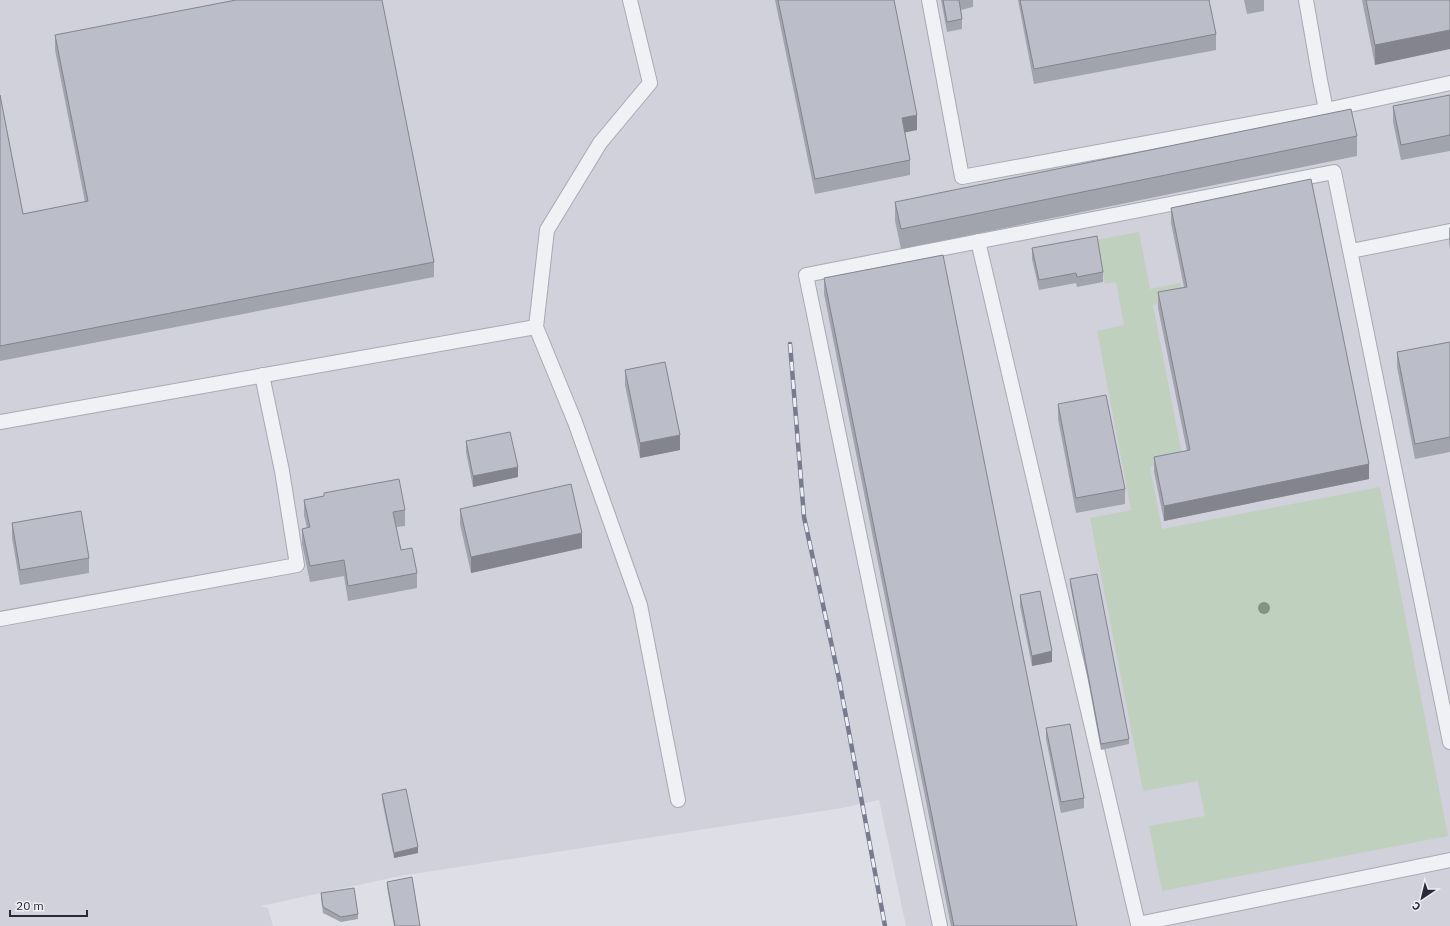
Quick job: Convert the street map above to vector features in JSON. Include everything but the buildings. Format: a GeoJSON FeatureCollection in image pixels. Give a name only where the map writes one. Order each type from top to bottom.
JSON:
{"type":"FeatureCollection","features":[{"type":"Feature","properties":{"kind":"lane"},"geometry":{"type":"LineString","coordinates":[[630,0],[650,83],[600,143],[547,230],[536,327],[575,422],[640,605],[678,800]]}},
{"type":"Feature","properties":{"kind":"lane"},"geometry":{"type":"LineString","coordinates":[[929,0],[962,177],[1326,110],[1450,83]]}},
{"type":"Feature","properties":{"kind":"lane"},"geometry":{"type":"LineString","coordinates":[[1306,0],[1326,110]]}},
{"type":"Feature","properties":{"kind":"lane"},"geometry":{"type":"LineString","coordinates":[[940,926],[806,275],[1334,172],[1450,742]]}},
{"type":"Feature","properties":{"kind":"lane"},"geometry":{"type":"LineString","coordinates":[[1351,251],[1450,231]]}},
{"type":"Feature","properties":{"kind":"lane"},"geometry":{"type":"LineString","coordinates":[[978,242],[1138,925],[1450,860]]}},
{"type":"Feature","properties":{"kind":"lane"},"geometry":{"type":"LineString","coordinates":[[0,422],[536,327]]}},
{"type":"Feature","properties":{"kind":"lane"},"geometry":{"type":"LineString","coordinates":[[0,618],[297,565],[282,471],[262,375]]}},
{"type":"Feature","properties":{"kind":"shaded area"},"geometry":{"type":"Polygon","coordinates":[[[0,0],[1450,0],[1450,926],[906,926],[879,800],[842,808],[400,876],[261,906],[268,908],[273,926],[0,926],[0,0]]]}},
{"type":"Feature","properties":{"kind":"green space"},"geometry":{"type":"Polygon","coordinates":[[[1139,232],[1150,289],[1180,283],[1183,299],[1153,305],[1183,460],[1150,467],[1162,529],[1380,487],[1448,836],[1162,891],[1149,826],[1205,816],[1198,781],[1143,791],[1090,518],[1131,510],[1097,331],[1124,325],[1116,282],[1105,284],[1096,240],[1139,232]]]}},
{"type":"Feature","properties":{"kind":"railway"},"geometry":{"type":"LineString","coordinates":[[790,344],[804,517],[839,679],[885,926]]}}]}
